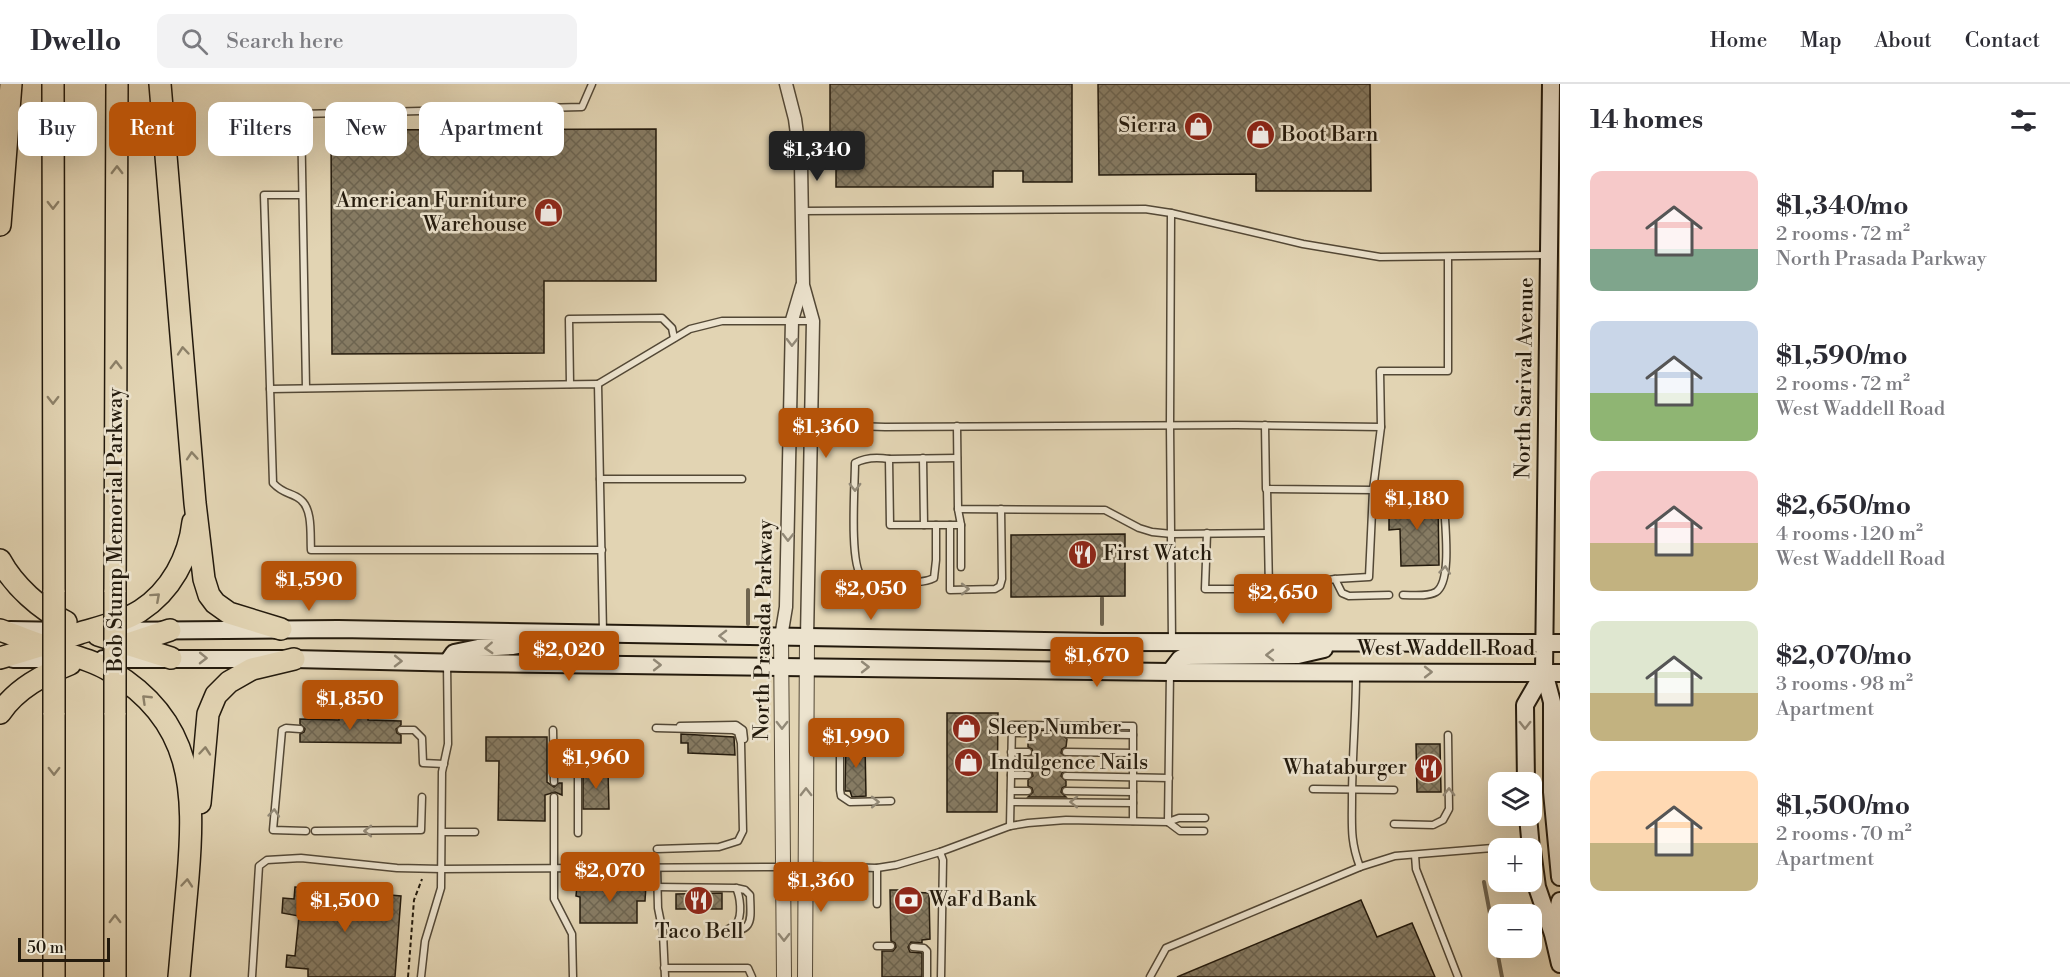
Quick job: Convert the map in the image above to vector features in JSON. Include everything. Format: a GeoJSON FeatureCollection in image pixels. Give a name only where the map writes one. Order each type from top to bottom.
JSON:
{"type":"FeatureCollection","features":[{"type":"Feature","properties":{"kind":"highway"},"geometry":{"type":"LineString","coordinates":[[0,225],[11,84]]}},
{"type":"Feature","properties":{"kind":"highway"},"geometry":{"type":"LineString","coordinates":[[53,84],[54,977]]}},
{"type":"Feature","properties":{"kind":"highway","name":"Bob Stump Memorial Parkway"},"geometry":{"type":"LineString","coordinates":[[115,977],[117,84]]}},
{"type":"Feature","properties":{"kind":"highway"},"geometry":{"type":"LineString","coordinates":[[160,84],[195,503],[204,579],[209,595],[228,613],[281,629]]}},
{"type":"Feature","properties":{"kind":"highway"},"geometry":{"type":"LineString","coordinates":[[0,658],[111,624],[140,611],[166,588],[181,564],[192,533],[195,503]]}},
{"type":"Feature","properties":{"kind":"highway"},"geometry":{"type":"LineString","coordinates":[[0,560],[17,583],[57,618],[86,631],[171,658]]}},
{"type":"Feature","properties":{"kind":"highway"},"geometry":{"type":"LineString","coordinates":[[0,630],[112,672],[130,684],[154,708],[178,743],[188,774],[192,829],[179,977]]}},
{"type":"Feature","properties":{"kind":"highway"},"geometry":{"type":"LineString","coordinates":[[0,713],[29,683],[82,659],[170,630]]}},
{"type":"Feature","properties":{"kind":"highway"},"geometry":{"type":"LineString","coordinates":[[192,829],[201,799],[208,714],[216,695],[229,682],[252,669],[294,659]]}},
{"type":"Feature","properties":{"kind":"main road","name":"North Sarival Avenue"},"geometry":{"type":"LineString","coordinates":[[1551,84],[1552,792],[1560,877]]}},
{"type":"Feature","properties":{"kind":"main road","name":"West Waddell Road"},"geometry":{"type":"LineString","coordinates":[[0,630],[281,629],[807,638],[1552,643]]}},
{"type":"Feature","properties":{"kind":"main road"},"geometry":{"type":"LineString","coordinates":[[447,663],[454,653],[465,650],[513,646],[596,633]]}},
{"type":"Feature","properties":{"kind":"main road"},"geometry":{"type":"LineString","coordinates":[[1170,672],[1179,659],[1186,656],[1298,656],[1348,642]]}},
{"type":"Feature","properties":{"kind":"main road","name":"West Waddell Road"},"geometry":{"type":"LineString","coordinates":[[0,658],[294,659],[1170,672],[1552,672]]}},
{"type":"Feature","properties":{"kind":"main road"},"geometry":{"type":"LineString","coordinates":[[1526,772],[1525,705],[1552,672]]}},
{"type":"Feature","properties":{"kind":"main road"},"geometry":{"type":"LineString","coordinates":[[1539,892],[1560,964]]}},
{"type":"Feature","properties":{"kind":"main road"},"geometry":{"type":"LineString","coordinates":[[1553,934],[1560,901]]}},
{"type":"Feature","properties":{"kind":"street","name":"North Prasada Parkway"},"geometry":{"type":"LineString","coordinates":[[786,84],[795,119],[801,164],[803,285],[813,321],[807,638],[805,977]]}},
{"type":"Feature","properties":{"kind":"street","name":"North Prasada Parkway"},"geometry":{"type":"LineString","coordinates":[[784,977],[781,637],[786,607],[792,320],[803,285]]}},
{"type":"Feature","properties":{"kind":"lane"},"geometry":{"type":"LineString","coordinates":[[306,388],[301,114],[582,107],[592,84]]}},
{"type":"Feature","properties":{"kind":"lane"},"geometry":{"type":"LineString","coordinates":[[302,195],[264,195],[273,483],[280,491],[301,499],[308,509],[311,550],[602,550]]}},
{"type":"Feature","properties":{"kind":"lane"},"geometry":{"type":"LineString","coordinates":[[803,211],[1145,209],[1303,244],[1380,257],[1550,255]]}},
{"type":"Feature","properties":{"kind":"lane"},"geometry":{"type":"LineString","coordinates":[[1171,213],[1172,642]]}},
{"type":"Feature","properties":{"kind":"lane"},"geometry":{"type":"LineString","coordinates":[[1207,533],[1205,589],[1269,588],[1335,579],[1370,577],[1373,490],[1381,427],[1380,371],[1448,372],[1448,256]]}},
{"type":"Feature","properties":{"kind":"lane"},"geometry":{"type":"LineString","coordinates":[[570,384],[569,319],[662,318],[672,328],[674,338]]}},
{"type":"Feature","properties":{"kind":"lane"},"geometry":{"type":"LineString","coordinates":[[270,389],[598,384],[690,329],[722,321],[813,321]]}},
{"type":"Feature","properties":{"kind":"lane"},"geometry":{"type":"LineString","coordinates":[[596,633],[602,550],[598,384]]}},
{"type":"Feature","properties":{"kind":"lane"},"geometry":{"type":"LineString","coordinates":[[791,424],[1381,427]]}},
{"type":"Feature","properties":{"kind":"lane"},"geometry":{"type":"LineString","coordinates":[[1265,425],[1269,588]]}},
{"type":"Feature","properties":{"kind":"lane"},"geometry":{"type":"LineString","coordinates":[[957,426],[961,567]]}},
{"type":"Feature","properties":{"kind":"lane"},"geometry":{"type":"LineString","coordinates":[[936,525],[934,578],[895,582],[868,581],[862,577],[855,559],[855,463],[876,457],[889,459],[957,458]]}},
{"type":"Feature","properties":{"kind":"lane"},"geometry":{"type":"LineString","coordinates":[[923,458],[924,525]]}},
{"type":"Feature","properties":{"kind":"lane"},"geometry":{"type":"LineString","coordinates":[[889,459],[890,525],[961,525]]}},
{"type":"Feature","properties":{"kind":"lane"},"geometry":{"type":"LineString","coordinates":[[600,480],[742,480]]}},
{"type":"Feature","properties":{"kind":"lane"},"geometry":{"type":"LineString","coordinates":[[1267,489],[1428,488],[1439,491],[1444,500],[1446,564],[1443,582],[1438,591],[1430,594],[1403,595]]}},
{"type":"Feature","properties":{"kind":"lane"},"geometry":{"type":"LineString","coordinates":[[958,509],[1105,510],[1139,528],[1152,532],[1172,534],[1267,532]]}},
{"type":"Feature","properties":{"kind":"lane"},"geometry":{"type":"LineString","coordinates":[[950,525],[950,590],[994,589],[1000,586],[1002,579],[1001,509]]}},
{"type":"Feature","properties":{"kind":"lane"},"geometry":{"type":"LineString","coordinates":[[1335,579],[1342,593],[1349,596],[1389,595]]}},
{"type":"Feature","properties":{"kind":"lane"},"geometry":{"type":"LineString","coordinates":[[421,977],[425,941],[438,900],[442,869],[444,764],[448,737],[447,663]]}},
{"type":"Feature","properties":{"kind":"lane"},"geometry":{"type":"LineString","coordinates":[[1356,671],[1352,847],[1360,867]]}},
{"type":"Feature","properties":{"kind":"lane"},"geometry":{"type":"LineString","coordinates":[[1168,822],[1170,672]]}},
{"type":"Feature","properties":{"kind":"lane"},"geometry":{"type":"LineString","coordinates":[[1010,826],[1012,725],[1133,726],[1133,821]]}},
{"type":"Feature","properties":{"kind":"lane"},"geometry":{"type":"LineString","coordinates":[[656,728],[734,730],[738,732],[741,743],[742,837],[727,846],[657,849]]}},
{"type":"Feature","properties":{"kind":"lane"},"geometry":{"type":"LineString","coordinates":[[300,729],[282,730],[273,830],[306,831]]}},
{"type":"Feature","properties":{"kind":"lane"},"geometry":{"type":"LineString","coordinates":[[401,730],[414,730],[422,738],[423,763],[444,764]]}},
{"type":"Feature","properties":{"kind":"lane"},"geometry":{"type":"LineString","coordinates":[[553,730],[554,782]]}},
{"type":"Feature","properties":{"kind":"lane"},"geometry":{"type":"LineString","coordinates":[[887,731],[849,732],[842,736],[840,790],[841,796],[850,802],[891,801]]}},
{"type":"Feature","properties":{"kind":"lane"},"geometry":{"type":"LineString","coordinates":[[1011,733],[1028,734]]}},
{"type":"Feature","properties":{"kind":"lane"},"geometry":{"type":"LineString","coordinates":[[1067,734],[1133,735]]}},
{"type":"Feature","properties":{"kind":"lane"},"geometry":{"type":"LineString","coordinates":[[1394,824],[1433,825],[1443,820],[1449,809],[1448,735]]}},
{"type":"Feature","properties":{"kind":"lane"},"geometry":{"type":"LineString","coordinates":[[578,833],[578,762],[582,749],[588,746],[630,746]]}},
{"type":"Feature","properties":{"kind":"lane"},"geometry":{"type":"LineString","coordinates":[[1011,752],[1028,752]]}},
{"type":"Feature","properties":{"kind":"lane"},"geometry":{"type":"LineString","coordinates":[[1066,752],[1133,753]]}},
{"type":"Feature","properties":{"kind":"lane"},"geometry":{"type":"LineString","coordinates":[[1011,775],[1028,775]]}},
{"type":"Feature","properties":{"kind":"lane"},"geometry":{"type":"LineString","coordinates":[[1066,776],[1169,778]]}},
{"type":"Feature","properties":{"kind":"lane"},"geometry":{"type":"LineString","coordinates":[[1313,789],[1394,790]]}},
{"type":"Feature","properties":{"kind":"lane"},"geometry":{"type":"LineString","coordinates":[[1011,791],[1028,791]]}},
{"type":"Feature","properties":{"kind":"lane"},"geometry":{"type":"LineString","coordinates":[[1066,791],[1132,792]]}},
{"type":"Feature","properties":{"kind":"lane"},"geometry":{"type":"LineString","coordinates":[[315,831],[421,830],[422,796]]}},
{"type":"Feature","properties":{"kind":"lane"},"geometry":{"type":"LineString","coordinates":[[554,796],[554,899],[572,934],[573,977]]}},
{"type":"Feature","properties":{"kind":"lane"},"geometry":{"type":"LineString","coordinates":[[1011,802],[1132,803]]}},
{"type":"Feature","properties":{"kind":"lane"},"geometry":{"type":"LineString","coordinates":[[805,866],[877,868],[896,865],[940,852],[1010,826],[1066,820],[1168,822],[1179,818],[1205,818]]}},
{"type":"Feature","properties":{"kind":"lane"},"geometry":{"type":"LineString","coordinates":[[1168,822],[1180,831],[1204,831]]}},
{"type":"Feature","properties":{"kind":"lane"},"geometry":{"type":"LineString","coordinates":[[442,832],[475,832]]}},
{"type":"Feature","properties":{"kind":"lane"},"geometry":{"type":"LineString","coordinates":[[1150,977],[1166,948],[1360,867],[1395,856],[1488,851]]}},
{"type":"Feature","properties":{"kind":"lane"},"geometry":{"type":"LineString","coordinates":[[940,852],[943,860],[941,977]]}},
{"type":"Feature","properties":{"kind":"lane"},"geometry":{"type":"LineString","coordinates":[[1415,855],[1416,869],[1458,977]]}},
{"type":"Feature","properties":{"kind":"lane"},"geometry":{"type":"LineString","coordinates":[[252,977],[259,866],[267,860],[301,858],[397,868],[442,869],[783,867]]}},
{"type":"Feature","properties":{"kind":"lane"},"geometry":{"type":"LineString","coordinates":[[657,867],[658,908],[663,933],[665,977]]}},
{"type":"Feature","properties":{"kind":"lane"},"geometry":{"type":"LineString","coordinates":[[877,868],[877,904]]}},
{"type":"Feature","properties":{"kind":"lane"},"geometry":{"type":"LineString","coordinates":[[657,887],[736,888],[745,890],[750,895],[751,920],[740,932],[722,933],[739,918],[739,895],[736,888]]}},
{"type":"Feature","properties":{"kind":"lane"},"geometry":{"type":"LineString","coordinates":[[877,946],[891,946]]}},
{"type":"Feature","properties":{"kind":"lane"},"geometry":{"type":"LineString","coordinates":[[912,947],[924,948],[927,951],[927,977]]}},
{"type":"Feature","properties":{"kind":"lane"},"geometry":{"type":"LineString","coordinates":[[664,968],[748,968],[752,977]]}},
{"type":"Feature","properties":{"kind":"lane"},"geometry":{"type":"LineString","coordinates":[[685,968],[685,977]]}},
{"type":"Feature","properties":{"kind":"path"},"geometry":{"type":"LineString","coordinates":[[408,977],[414,900],[422,879]]}},
{"type":"Feature","properties":{"kind":"building"},"geometry":{"type":"Polygon","coordinates":[[[830,84],[1072,84],[1072,182],[1023,182],[1023,171],[993,171],[993,187],[836,187],[836,169],[830,169],[830,84]]]}},
{"type":"Feature","properties":{"kind":"building"},"geometry":{"type":"Polygon","coordinates":[[[1098,84],[1370,84],[1371,191],[1256,191],[1256,174],[1099,175],[1098,84]]]}},
{"type":"Feature","properties":{"kind":"building"},"geometry":{"type":"Polygon","coordinates":[[[564,129],[656,129],[656,281],[544,281],[544,353],[332,354],[331,156],[407,156],[407,130],[419,130],[419,156],[564,156],[564,129]]]}},
{"type":"Feature","properties":{"kind":"building"},"geometry":{"type":"Polygon","coordinates":[[[1438,501],[1439,565],[1401,566],[1400,529],[1389,530],[1389,502],[1438,501]]]}},
{"type":"Feature","properties":{"kind":"building"},"geometry":{"type":"Polygon","coordinates":[[[1125,534],[1125,596],[1011,597],[1011,535],[1125,534]]]}},
{"type":"Feature","properties":{"kind":"building"},"geometry":{"type":"Polygon","coordinates":[[[947,713],[998,713],[997,812],[947,812],[947,713]]]}},
{"type":"Feature","properties":{"kind":"building"},"geometry":{"type":"Polygon","coordinates":[[[339,716],[401,721],[401,725],[396,729],[401,735],[401,743],[300,742],[300,734],[305,729],[300,724],[300,719],[339,720],[339,716]]]}},
{"type":"Feature","properties":{"kind":"building"},"geometry":{"type":"Polygon","coordinates":[[[1032,730],[1063,731],[1062,735],[1067,739],[1066,747],[1061,753],[1066,757],[1066,771],[1061,776],[1066,781],[1066,786],[1061,792],[1066,797],[1028,797],[1033,792],[1028,786],[1028,780],[1033,776],[1028,770],[1028,757],[1033,753],[1028,747],[1028,738],[1033,735],[1032,730]]]}},
{"type":"Feature","properties":{"kind":"building"},"geometry":{"type":"Polygon","coordinates":[[[681,734],[734,737],[735,755],[688,753],[688,743],[681,743],[681,734]]]}},
{"type":"Feature","properties":{"kind":"building"},"geometry":{"type":"Polygon","coordinates":[[[486,737],[547,737],[547,782],[554,787],[562,783],[562,795],[555,792],[545,795],[545,821],[498,820],[499,761],[486,761],[486,737]]]}},
{"type":"Feature","properties":{"kind":"building"},"geometry":{"type":"Polygon","coordinates":[[[846,743],[865,743],[866,796],[852,797],[850,791],[845,791],[846,743]]]}},
{"type":"Feature","properties":{"kind":"building","name":"Whataburger"},"geometry":{"type":"Polygon","coordinates":[[[1416,744],[1440,744],[1441,792],[1417,792],[1416,744]]]}},
{"type":"Feature","properties":{"kind":"building"},"geometry":{"type":"Polygon","coordinates":[[[608,770],[609,809],[583,809],[583,771],[608,770]]]}},
{"type":"Feature","properties":{"kind":"building"},"geometry":{"type":"Polygon","coordinates":[[[646,885],[645,901],[637,901],[637,923],[580,923],[580,897],[576,896],[577,886],[646,885]]]}},
{"type":"Feature","properties":{"kind":"building"},"geometry":{"type":"Polygon","coordinates":[[[295,887],[401,896],[395,977],[308,977],[308,969],[286,967],[287,955],[295,956],[299,916],[282,913],[283,898],[294,899],[295,887]]]}},
{"type":"Feature","properties":{"kind":"building"},"geometry":{"type":"Polygon","coordinates":[[[890,890],[929,893],[930,939],[922,940],[922,943],[911,942],[908,947],[910,952],[922,953],[922,977],[882,977],[882,951],[893,951],[896,947],[891,941],[890,890]]]}},
{"type":"Feature","properties":{"kind":"building","name":"Taco Bell"},"geometry":{"type":"Polygon","coordinates":[[[722,893],[722,909],[676,909],[676,894],[722,893]]]}},
{"type":"Feature","properties":{"kind":"building"},"geometry":{"type":"Polygon","coordinates":[[[1361,900],[1377,937],[1412,923],[1435,977],[1177,977],[1361,900]]]}},
{"type":"Feature","properties":{"kind":"waterway"},"geometry":{"type":"LineString","coordinates":[[748,590],[748,624]]}},
{"type":"Feature","properties":{"kind":"waterway"},"geometry":{"type":"LineString","coordinates":[[1102,598],[1102,624]]}},
{"type":"Feature","properties":{"kind":"waterway"},"geometry":{"type":"LineString","coordinates":[[1484,882],[1502,977]]}},
{"type":"Feature","properties":{"kind":"place","name":"Sierra"},"geometry":{"type":"Point","coordinates":[1198,126]}},
{"type":"Feature","properties":{"kind":"place","name":"Boot Barn"},"geometry":{"type":"Point","coordinates":[1260,135]}},
{"type":"Feature","properties":{"kind":"place","name":"American Furniture Warehouse"},"geometry":{"type":"Point","coordinates":[548,213]}},
{"type":"Feature","properties":{"kind":"place","name":"First Watch"},"geometry":{"type":"Point","coordinates":[1082,554]}},
{"type":"Feature","properties":{"kind":"place","name":"Sleep Number"},"geometry":{"type":"Point","coordinates":[967,728]}},
{"type":"Feature","properties":{"kind":"place","name":"Indulgence Nails"},"geometry":{"type":"Point","coordinates":[969,763]}},
{"type":"Feature","properties":{"kind":"place","name":"Whataburger"},"geometry":{"type":"Point","coordinates":[1428,768]}},
{"type":"Feature","properties":{"kind":"place","name":"WaFd Bank"},"geometry":{"type":"Point","coordinates":[908,900]}},
{"type":"Feature","properties":{"kind":"place","name":"Taco Bell"},"geometry":{"type":"Point","coordinates":[699,901]}}]}
